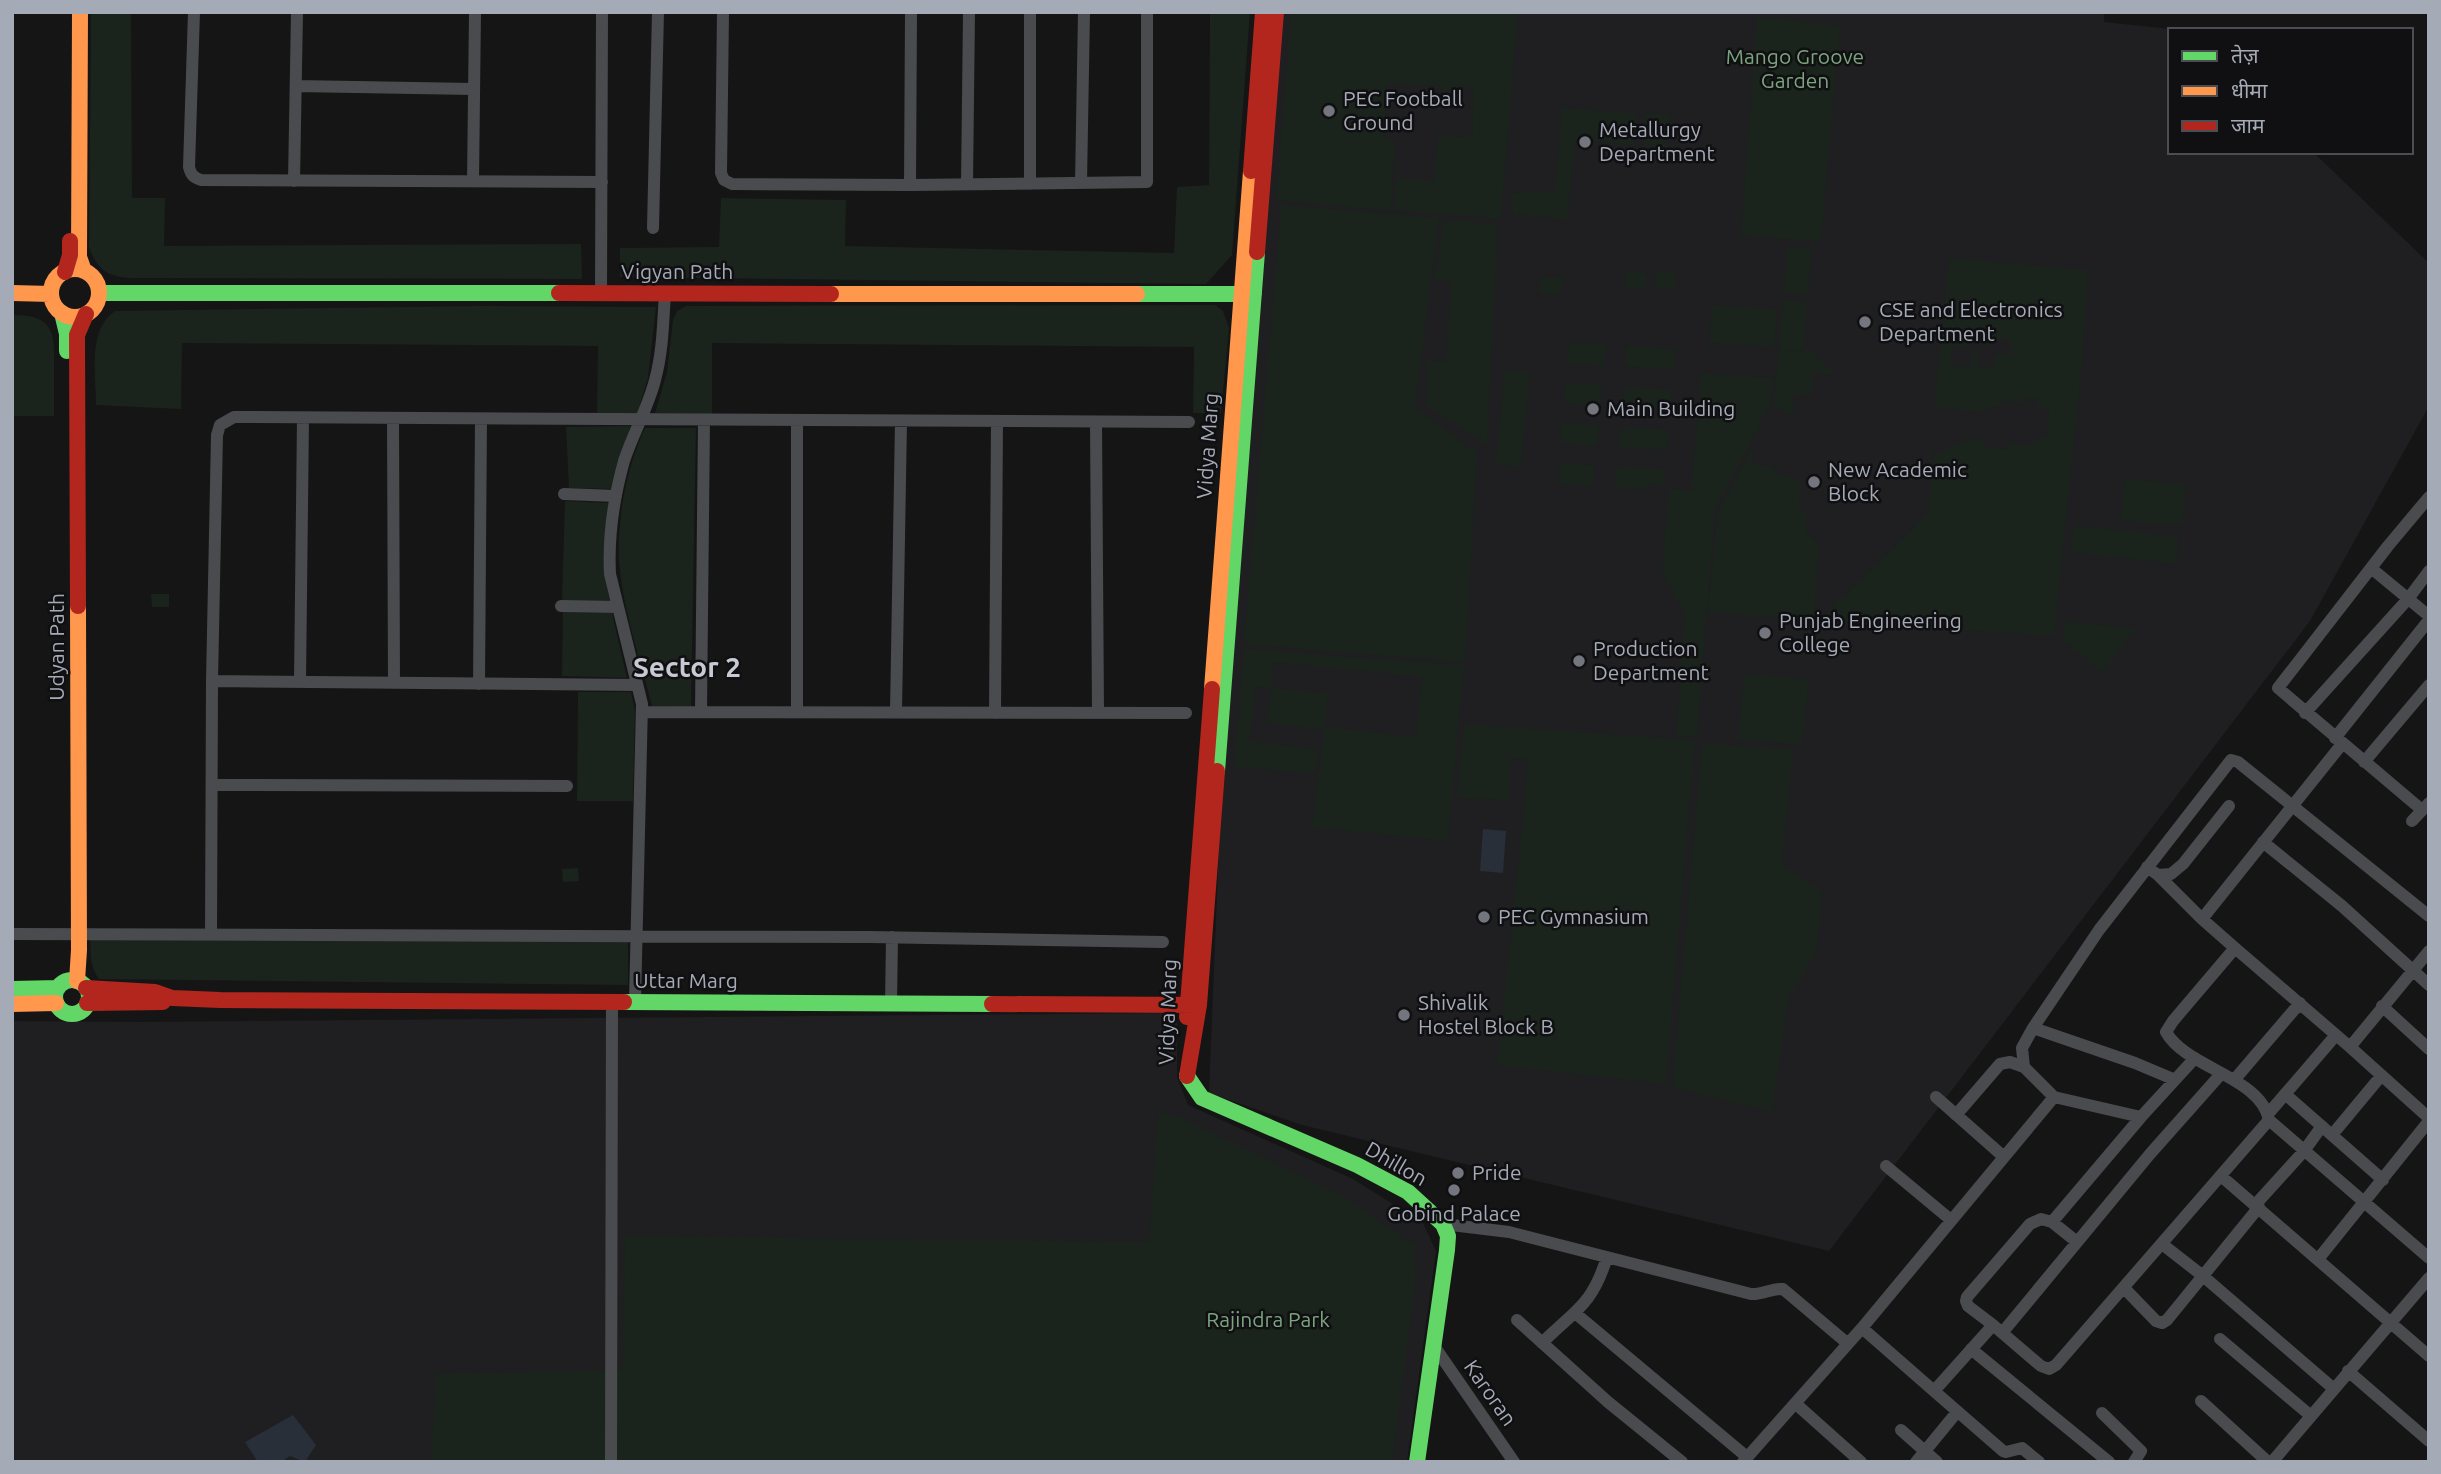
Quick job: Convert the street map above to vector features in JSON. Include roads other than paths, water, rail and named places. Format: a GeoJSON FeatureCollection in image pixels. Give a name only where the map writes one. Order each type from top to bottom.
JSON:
{"type":"FeatureCollection","features":[{"type":"Feature","properties":{"kind":"main road"},"geometry":{"type":"LineString","coordinates":[[65,272],[75,269],[84,271],[92,276],[98,285],[98,301],[86,314],[76,317],[62,313],[55,307],[51,294],[53,285],[65,272],[69,255],[70,12]]}},
{"type":"Feature","properties":{"kind":"main road"},"geometry":{"type":"LineString","coordinates":[[80,12],[79,257],[84,271]]}},
{"type":"Feature","properties":{"kind":"main road","name":"Vidya Marg"},"geometry":{"type":"LineString","coordinates":[[1248,294],[1263,12]]}},
{"type":"Feature","properties":{"kind":"main road","name":"Vidya Marg"},"geometry":{"type":"LineString","coordinates":[[1187,1076],[1248,294],[1276,12]]}},
{"type":"Feature","properties":{"kind":"main road"},"geometry":{"type":"LineString","coordinates":[[12,293],[51,294]]}},
{"type":"Feature","properties":{"kind":"main road","name":"Vigyan Path"},"geometry":{"type":"LineString","coordinates":[[99,293],[1248,294]]}},
{"type":"Feature","properties":{"kind":"main road","name":"Udyan Path"},"geometry":{"type":"LineString","coordinates":[[62,313],[67,334],[74,933]]}},
{"type":"Feature","properties":{"kind":"main road","name":"Udyan Path"},"geometry":{"type":"LineString","coordinates":[[72,991],[77,335],[86,314]]}},
{"type":"Feature","properties":{"kind":"main road","name":"Uttar Marg"},"geometry":{"type":"LineString","coordinates":[[12,989],[155,992],[172,998],[1193,1005]]}},
{"type":"Feature","properties":{"kind":"main road","name":"Uttar Marg"},"geometry":{"type":"LineString","coordinates":[[12,1004],[72,991]]}},
{"type":"Feature","properties":{"kind":"main road","name":"Dhillon"},"geometry":{"type":"LineString","coordinates":[[1187,1076],[1202,1098],[1357,1165],[1408,1192],[1443,1224]]}},
{"type":"Feature","properties":{"kind":"main road"},"geometry":{"type":"LineString","coordinates":[[1417,1462],[1447,1250],[1448,1236],[1443,1224]]}},
{"type":"Feature","properties":{"kind":"street"},"geometry":{"type":"LineString","coordinates":[[194,12],[191,174],[201,180],[602,182]]}},
{"type":"Feature","properties":{"kind":"street"},"geometry":{"type":"LineString","coordinates":[[294,181],[297,12]]}},
{"type":"Feature","properties":{"kind":"street"},"geometry":{"type":"LineString","coordinates":[[473,181],[475,12]]}},
{"type":"Feature","properties":{"kind":"street"},"geometry":{"type":"LineString","coordinates":[[601,293],[602,12]]}},
{"type":"Feature","properties":{"kind":"street"},"geometry":{"type":"LineString","coordinates":[[653,228],[659,12]]}},
{"type":"Feature","properties":{"kind":"street"},"geometry":{"type":"LineString","coordinates":[[723,12],[721,173],[724,180],[732,184],[910,185],[1147,182],[1147,12]]}},
{"type":"Feature","properties":{"kind":"street"},"geometry":{"type":"LineString","coordinates":[[910,185],[911,12]]}},
{"type":"Feature","properties":{"kind":"street"},"geometry":{"type":"LineString","coordinates":[[967,184],[969,12]]}},
{"type":"Feature","properties":{"kind":"street"},"geometry":{"type":"LineString","coordinates":[[1030,12],[1030,184]]}},
{"type":"Feature","properties":{"kind":"street"},"geometry":{"type":"LineString","coordinates":[[1081,183],[1084,12]]}},
{"type":"Feature","properties":{"kind":"street"},"geometry":{"type":"LineString","coordinates":[[296,86],[474,89]]}},
{"type":"Feature","properties":{"kind":"street"},"geometry":{"type":"LineString","coordinates":[[635,1002],[642,712],[610,574],[609,553],[616,496],[625,461],[658,367],[665,293]]}},
{"type":"Feature","properties":{"kind":"street"},"geometry":{"type":"LineString","coordinates":[[211,934],[212,681],[218,435],[220,425],[234,417],[1189,422]]}},
{"type":"Feature","properties":{"kind":"street"},"geometry":{"type":"LineString","coordinates":[[300,682],[303,418]]}},
{"type":"Feature","properties":{"kind":"street"},"geometry":{"type":"LineString","coordinates":[[393,419],[394,683]]}},
{"type":"Feature","properties":{"kind":"street"},"geometry":{"type":"LineString","coordinates":[[479,684],[481,419]]}},
{"type":"Feature","properties":{"kind":"street"},"geometry":{"type":"LineString","coordinates":[[701,712],[704,420]]}},
{"type":"Feature","properties":{"kind":"street"},"geometry":{"type":"LineString","coordinates":[[797,421],[797,712]]}},
{"type":"Feature","properties":{"kind":"street"},"geometry":{"type":"LineString","coordinates":[[896,712],[901,421]]}},
{"type":"Feature","properties":{"kind":"street"},"geometry":{"type":"LineString","coordinates":[[995,713],[997,422]]}},
{"type":"Feature","properties":{"kind":"street"},"geometry":{"type":"LineString","coordinates":[[1096,422],[1098,713]]}},
{"type":"Feature","properties":{"kind":"street"},"geometry":{"type":"LineString","coordinates":[[564,495],[616,496]]}},
{"type":"Feature","properties":{"kind":"street"},"geometry":{"type":"LineString","coordinates":[[2412,821],[2426,807],[2364,762],[2278,688],[2429,497]]}},
{"type":"Feature","properties":{"kind":"street"},"geometry":{"type":"LineString","coordinates":[[2202,919],[2291,807],[2429,618],[2371,568]]}},
{"type":"Feature","properties":{"kind":"street"},"geometry":{"type":"LineString","coordinates":[[2305,713],[2408,599],[2429,571]]}},
{"type":"Feature","properties":{"kind":"street"},"geometry":{"type":"LineString","coordinates":[[561,606],[618,607]]}},
{"type":"Feature","properties":{"kind":"street"},"geometry":{"type":"LineString","coordinates":[[212,681],[637,685]]}},
{"type":"Feature","properties":{"kind":"street"},"geometry":{"type":"LineString","coordinates":[[2364,762],[2429,685]]}},
{"type":"Feature","properties":{"kind":"street"},"geometry":{"type":"LineString","coordinates":[[642,712],[1186,713]]}},
{"type":"Feature","properties":{"kind":"street"},"geometry":{"type":"LineString","coordinates":[[2024,1067],[2022,1048],[2099,930],[2152,871],[2231,760],[2238,762],[2429,916]]}},
{"type":"Feature","properties":{"kind":"street"},"geometry":{"type":"LineString","coordinates":[[212,785],[568,786]]}},
{"type":"Feature","properties":{"kind":"street"},"geometry":{"type":"LineString","coordinates":[[2152,871],[2171,874],[2183,864],[2229,806]]}},
{"type":"Feature","properties":{"kind":"street"},"geometry":{"type":"LineString","coordinates":[[2263,842],[2342,906],[2429,985]]}},
{"type":"Feature","properties":{"kind":"street"},"geometry":{"type":"LineString","coordinates":[[2152,871],[2202,919],[2350,1047],[2429,1120],[2319,1258]]}},
{"type":"Feature","properties":{"kind":"street"},"geometry":{"type":"LineString","coordinates":[[12,934],[892,937],[1163,942]]}},
{"type":"Feature","properties":{"kind":"street"},"geometry":{"type":"LineString","coordinates":[[891,1003],[892,937]]}},
{"type":"Feature","properties":{"kind":"street"},"geometry":{"type":"LineString","coordinates":[[2235,948],[2166,1032],[2176,1044],[2195,1058],[2235,1079],[2268,1117],[2304,1151],[2429,1258]]}},
{"type":"Feature","properties":{"kind":"street"},"geometry":{"type":"LineString","coordinates":[[2350,1047],[2429,951]]}},
{"type":"Feature","properties":{"kind":"street"},"geometry":{"type":"LineString","coordinates":[[611,1462],[612,1002]]}},
{"type":"Feature","properties":{"kind":"street"},"geometry":{"type":"LineString","coordinates":[[2235,1079],[2300,1003]]}},
{"type":"Feature","properties":{"kind":"street"},"geometry":{"type":"LineString","coordinates":[[2382,1006],[2429,1049]]}},
{"type":"Feature","properties":{"kind":"street"},"geometry":{"type":"LineString","coordinates":[[2033,1028],[2173,1079]]}},
{"type":"Feature","properties":{"kind":"street"},"geometry":{"type":"LineString","coordinates":[[2077,1242],[2052,1222],[2040,1219],[2029,1224],[1966,1301],[1968,1306],[2042,1367],[2049,1369],[2056,1365],[2221,1176],[2285,1094],[2336,1035]]}},
{"type":"Feature","properties":{"kind":"street"},"geometry":{"type":"LineString","coordinates":[[2052,1222],[2173,1079],[2195,1058]]}},
{"type":"Feature","properties":{"kind":"street"},"geometry":{"type":"LineString","coordinates":[[1956,1115],[2000,1064],[2010,1062],[2024,1067],[2054,1097],[2141,1116]]}},
{"type":"Feature","properties":{"kind":"street"},"geometry":{"type":"LineString","coordinates":[[1934,1391],[1971,1349],[1998,1329],[2077,1242],[2221,1074]]}},
{"type":"Feature","properties":{"kind":"street"},"geometry":{"type":"LineString","coordinates":[[2124,1288],[2156,1321],[2162,1323],[2167,1320],[2304,1151],[2381,1076]]}},
{"type":"Feature","properties":{"kind":"street"},"geometry":{"type":"LineString","coordinates":[[2285,1094],[2383,1180]]}},
{"type":"Feature","properties":{"kind":"street"},"geometry":{"type":"LineString","coordinates":[[1936,1097],[2004,1157]]}},
{"type":"Feature","properties":{"kind":"street"},"geometry":{"type":"LineString","coordinates":[[1575,1313],[1746,1460],[1862,1328],[2054,1097]]}},
{"type":"Feature","properties":{"kind":"street"},"geometry":{"type":"LineString","coordinates":[[1886,1166],[1951,1220]]}},
{"type":"Feature","properties":{"kind":"street"},"geometry":{"type":"LineString","coordinates":[[2221,1176],[2319,1258],[2429,1356]]}},
{"type":"Feature","properties":{"kind":"street"},"geometry":{"type":"LineString","coordinates":[[1443,1224],[1509,1233],[1751,1294],[1759,1295],[1777,1288],[1783,1289],[1847,1343]]}},
{"type":"Feature","properties":{"kind":"street"},"geometry":{"type":"LineString","coordinates":[[2162,1244],[2334,1389]]}},
{"type":"Feature","properties":{"kind":"street"},"geometry":{"type":"LineString","coordinates":[[1542,1343],[1590,1298],[1607,1257]]}},
{"type":"Feature","properties":{"kind":"street"},"geometry":{"type":"LineString","coordinates":[[2201,1401],[2270,1462],[2429,1278]]}},
{"type":"Feature","properties":{"kind":"street"},"geometry":{"type":"LineString","coordinates":[[1517,1320],[1682,1462]]}},
{"type":"Feature","properties":{"kind":"street"},"geometry":{"type":"LineString","coordinates":[[1862,1328],[2003,1451],[2022,1448],[2039,1462]]}},
{"type":"Feature","properties":{"kind":"street"},"geometry":{"type":"LineString","coordinates":[[2220,1339],[2311,1416]]}},
{"type":"Feature","properties":{"kind":"street","name":"Karoran"},"geometry":{"type":"LineString","coordinates":[[1434,1346],[1514,1462]]}},
{"type":"Feature","properties":{"kind":"street"},"geometry":{"type":"LineString","coordinates":[[1971,1349],[2109,1462]]}},
{"type":"Feature","properties":{"kind":"street"},"geometry":{"type":"LineString","coordinates":[[2348,1371],[2429,1441]]}},
{"type":"Feature","properties":{"kind":"street"},"geometry":{"type":"LineString","coordinates":[[1796,1404],[1861,1462]]}},
{"type":"Feature","properties":{"kind":"street"},"geometry":{"type":"LineString","coordinates":[[1916,1462],[1958,1412]]}},
{"type":"Feature","properties":{"kind":"street"},"geometry":{"type":"LineString","coordinates":[[2102,1413],[2141,1451],[2134,1462]]}},
{"type":"Feature","properties":{"kind":"street"},"geometry":{"type":"LineString","coordinates":[[1901,1430],[1937,1462]]}},
{"type":"Feature","properties":{"kind":"place","name":"PEC Football Ground"},"geometry":{"type":"Point","coordinates":[1329,111]}},
{"type":"Feature","properties":{"kind":"place","name":"Metallurgy Department"},"geometry":{"type":"Point","coordinates":[1585,142]}},
{"type":"Feature","properties":{"kind":"place","name":"CSE and Electronics Department"},"geometry":{"type":"Point","coordinates":[1865,322]}},
{"type":"Feature","properties":{"kind":"place","name":"Main Building"},"geometry":{"type":"Point","coordinates":[1593,409]}},
{"type":"Feature","properties":{"kind":"place","name":"New Academic Block"},"geometry":{"type":"Point","coordinates":[1814,482]}},
{"type":"Feature","properties":{"kind":"place","name":"Punjab Engineering College"},"geometry":{"type":"Point","coordinates":[1765,633]}},
{"type":"Feature","properties":{"kind":"place","name":"Production Department"},"geometry":{"type":"Point","coordinates":[1579,661]}},
{"type":"Feature","properties":{"kind":"place","name":"PEC Gymnasium"},"geometry":{"type":"Point","coordinates":[1484,917]}},
{"type":"Feature","properties":{"kind":"place","name":"Shivalik Hostel Block B"},"geometry":{"type":"Point","coordinates":[1404,1015]}},
{"type":"Feature","properties":{"kind":"place","name":"Pride"},"geometry":{"type":"Point","coordinates":[1458,1173]}},
{"type":"Feature","properties":{"kind":"place","name":"Gobind Palace"},"geometry":{"type":"Point","coordinates":[1454,1190]}},
{"type":"Feature","properties":{"kind":"district","name":"Sector 2"},"geometry":{"type":"Point","coordinates":[687,667]}},
{"type":"Feature","properties":{"kind":"park label","name":"Mango Groove Garden"},"geometry":{"type":"Point","coordinates":[1795,69]}},
{"type":"Feature","properties":{"kind":"park label","name":"Rajindra Park"},"geometry":{"type":"Point","coordinates":[1268,1320]}}]}
